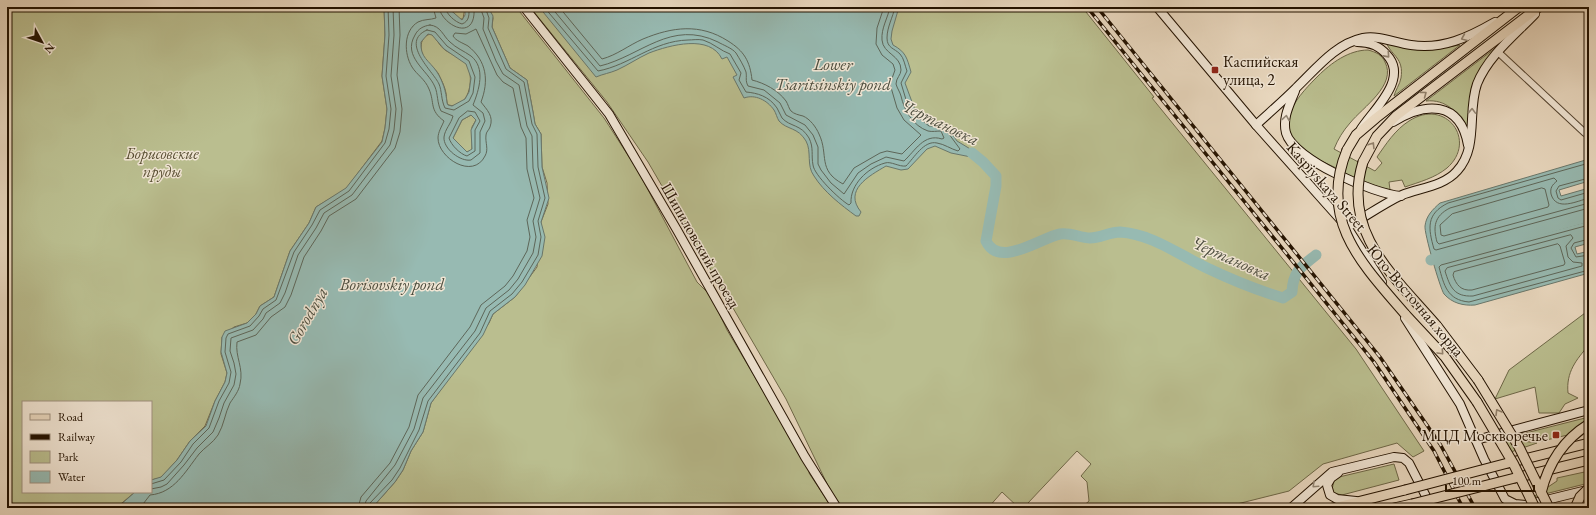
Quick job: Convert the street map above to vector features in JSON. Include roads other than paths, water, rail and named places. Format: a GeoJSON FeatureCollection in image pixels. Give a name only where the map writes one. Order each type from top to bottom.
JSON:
{"type":"FeatureCollection","features":[{"type":"Feature","properties":{"kind":"main road","name":"Шипиловский проезд"},"geometry":{"type":"LineString","coordinates":[[524,7],[609,114],[677,230],[805,457],[837,508]]}},
{"type":"Feature","properties":{"kind":"main road","name":"Kaspiyskaya Street"},"geometry":{"type":"LineString","coordinates":[[1154,7],[1347,227],[1460,404],[1484,459],[1501,493],[1509,502],[1515,504],[1532,504],[1589,489]]}},
{"type":"Feature","properties":{"kind":"main road","name":"Kaspiyskaya Street"},"geometry":{"type":"LineString","coordinates":[[1157,7],[1189,47]]}},
{"type":"Feature","properties":{"kind":"main road","name":"Юго-Восточная хорда"},"geometry":{"type":"LineString","coordinates":[[1519,7],[1406,93],[1356,135],[1347,150],[1338,176],[1337,195],[1339,212],[1349,241],[1375,278],[1445,357],[1464,382],[1504,446],[1535,508]]}},
{"type":"Feature","properties":{"kind":"main road","name":"Юго-Восточная хорда"},"geometry":{"type":"LineString","coordinates":[[1540,7],[1415,101],[1384,128],[1372,145],[1363,162],[1357,183],[1357,205],[1359,217],[1366,236],[1384,262],[1446,338],[1486,392],[1524,458],[1549,508]]}},
{"type":"Feature","properties":{"kind":"main road"},"geometry":{"type":"LineString","coordinates":[[1347,227],[1401,196],[1449,178],[1462,166],[1469,150],[1474,94],[1485,68],[1540,7]]}},
{"type":"Feature","properties":{"kind":"main road"},"geometry":{"type":"LineString","coordinates":[[1256,125],[1332,54],[1352,42],[1363,38],[1375,37],[1413,46],[1440,45],[1466,37],[1511,14]]}},
{"type":"Feature","properties":{"kind":"main road"},"geometry":{"type":"LineString","coordinates":[[1352,42],[1366,43],[1384,51],[1392,61],[1395,73],[1392,86],[1356,135]]}},
{"type":"Feature","properties":{"kind":"main road"},"geometry":{"type":"LineString","coordinates":[[1296,88],[1287,111],[1285,125],[1288,138],[1296,149],[1308,158],[1366,188],[1388,195],[1401,196]]}},
{"type":"Feature","properties":{"kind":"main road"},"geometry":{"type":"LineString","coordinates":[[1384,128],[1421,108],[1435,108],[1448,112],[1456,119],[1465,134],[1469,150]]}},
{"type":"Feature","properties":{"kind":"main road"},"geometry":{"type":"LineString","coordinates":[[1476,440],[1589,410]]}},
{"type":"Feature","properties":{"kind":"main road"},"geometry":{"type":"LineString","coordinates":[[1539,508],[1543,484],[1552,462],[1570,438],[1589,424]]}},
{"type":"Feature","properties":{"kind":"main road"},"geometry":{"type":"LineString","coordinates":[[1333,508],[1589,443]]}},
{"type":"Feature","properties":{"kind":"main road"},"geometry":{"type":"LineString","coordinates":[[1291,508],[1325,476],[1332,472],[1394,457],[1403,458],[1412,468],[1432,508]]}},
{"type":"Feature","properties":{"kind":"main road"},"geometry":{"type":"LineString","coordinates":[[1394,508],[1589,460]]}},
{"type":"Feature","properties":{"kind":"main road"},"geometry":{"type":"LineString","coordinates":[[1343,470],[1331,478],[1327,485],[1330,495],[1337,499],[1359,502]]}},
{"type":"Feature","properties":{"kind":"main road"},"geometry":{"type":"LineString","coordinates":[[1575,508],[1580,498],[1589,489]]}},
{"type":"Feature","properties":{"kind":"street"},"geometry":{"type":"LineString","coordinates":[[1498,52],[1585,133],[1589,135]]}},
{"type":"Feature","properties":{"kind":"water","name":"Borisovskiy pond"},"geometry":{"type":"Polygon","coordinates":[[[384,7],[447,7],[462,20],[465,15],[465,7],[488,7],[493,16],[492,27],[510,68],[527,80],[535,124],[541,134],[542,167],[549,198],[541,222],[545,237],[542,256],[525,285],[515,297],[493,314],[483,335],[431,403],[423,432],[411,451],[403,470],[395,482],[372,508],[113,508],[118,507],[134,493],[152,493],[152,480],[161,477],[177,460],[190,441],[206,426],[215,401],[225,382],[227,373],[221,352],[222,337],[225,331],[247,323],[256,314],[260,306],[274,297],[290,251],[309,223],[316,207],[346,188],[382,142],[387,109],[382,76],[385,35],[384,7]],[[428,34],[421,42],[422,52],[443,83],[447,103],[448,105],[452,106],[465,99],[469,92],[471,78],[466,64],[444,49],[432,35],[428,34]],[[471,115],[462,120],[453,138],[467,152],[472,149],[471,130],[476,120],[471,115]]]}},
{"type":"Feature","properties":{"kind":"water","name":"Lower Tsaritsinskiy pond"},"geometry":{"type":"Polygon","coordinates":[[[539,7],[899,7],[891,39],[893,45],[901,50],[908,63],[911,72],[905,83],[915,110],[931,122],[944,122],[957,141],[972,150],[983,162],[976,158],[951,153],[935,146],[927,149],[908,169],[901,170],[886,166],[872,174],[860,184],[855,197],[856,204],[861,212],[859,216],[856,216],[828,193],[814,176],[810,167],[808,145],[803,136],[782,124],[768,103],[756,97],[744,98],[733,77],[737,75],[727,57],[722,59],[716,51],[708,46],[699,44],[678,45],[649,53],[617,70],[596,77],[539,7]]]}},
{"type":"Feature","properties":{"kind":"water"},"geometry":{"type":"Polygon","coordinates":[[[1589,159],[1589,181],[1559,190],[1561,196],[1589,188],[1589,212],[1434,255],[1436,262],[1589,221],[1589,243],[1575,247],[1577,254],[1589,251],[1589,273],[1475,305],[1458,303],[1451,300],[1444,294],[1439,282],[1425,231],[1428,216],[1437,205],[1589,159]]]}},
{"type":"Feature","properties":{"kind":"waterway","name":"Чертановка"},"geometry":{"type":"LineString","coordinates":[[972,153],[996,176],[996,186],[986,241],[992,249],[1000,252],[1020,250],[1060,234],[1090,238],[1120,232],[1154,241],[1235,281],[1283,298],[1292,292],[1294,279],[1299,270],[1316,255]]}},
{"type":"Feature","properties":{"kind":"waterway","name":"Чертановка"},"geometry":{"type":"LineString","coordinates":[[1431,260],[1589,216]]}},
{"type":"Feature","properties":{"kind":"railway"},"geometry":{"type":"LineString","coordinates":[[1087,7],[1374,362],[1434,451],[1463,508]]}},
{"type":"Feature","properties":{"kind":"railway"},"geometry":{"type":"LineString","coordinates":[[1097,7],[1380,357],[1440,444],[1475,508]]}},
{"type":"Feature","properties":{"kind":"place","name":"Каспийская улица, 2"},"geometry":{"type":"Point","coordinates":[1215,70]}},
{"type":"Feature","properties":{"kind":"place","name":"МЦД Москворечье"},"geometry":{"type":"Point","coordinates":[1556,435]}},
{"type":"Feature","properties":{"kind":"park label","name":"Борисовские пруды"},"geometry":{"type":"Point","coordinates":[162,162]}},
{"type":"Feature","properties":{"kind":"water label","name":"Gorodnya"},"geometry":{"type":"Point","coordinates":[307,316]}}]}
